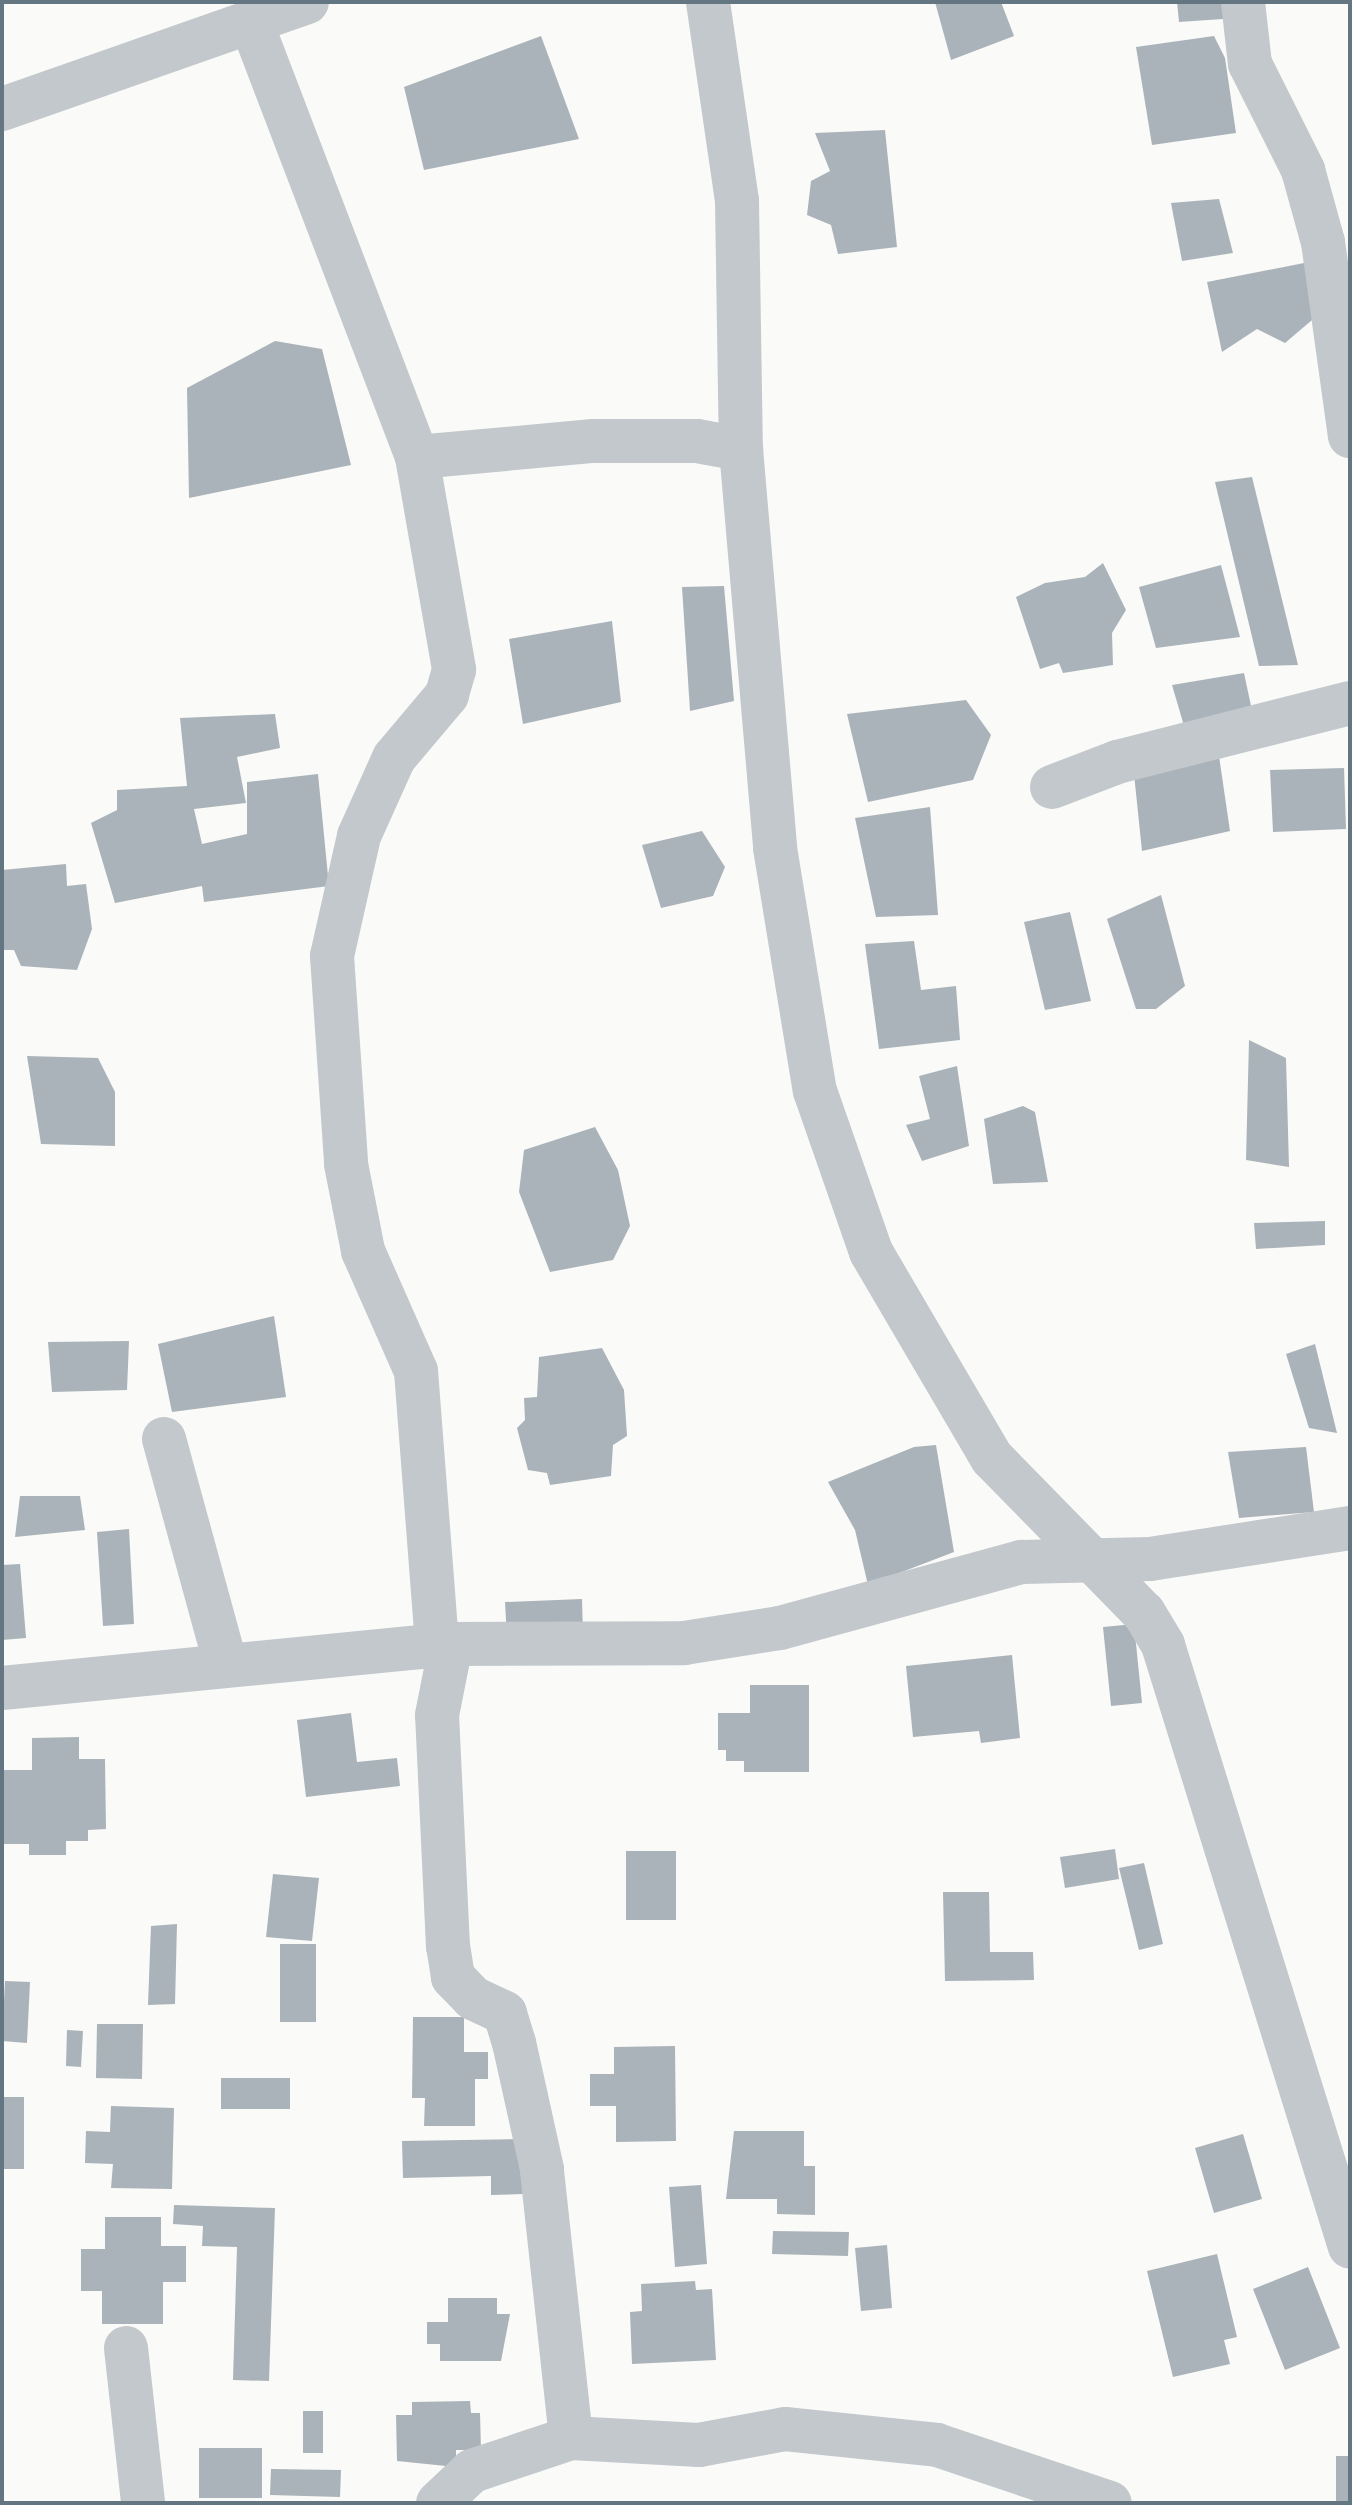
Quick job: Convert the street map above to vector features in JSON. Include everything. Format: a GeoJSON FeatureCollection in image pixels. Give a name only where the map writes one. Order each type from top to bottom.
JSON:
{"type":"FeatureCollection","features":[{"type":"Feature","properties":{"kind":"street"},"geometry":{"type":"LineString","coordinates":[[2,109],[307,2]]}},
{"type":"Feature","properties":{"kind":"street"},"geometry":{"type":"LineString","coordinates":[[708,2],[737,201],[741,449],[778,878],[815,1091],[871,1252],[992,1458],[1086,1560],[1144,1613],[1163,1645],[1350,2247]]}},
{"type":"Feature","properties":{"kind":"street"},"geometry":{"type":"LineString","coordinates":[[1243,2],[1250,64],[1303,170],[1323,242],[1350,436]]}},
{"type":"Feature","properties":{"kind":"street"},"geometry":{"type":"LineString","coordinates":[[251,22],[417,457],[454,670],[447,695],[394,758],[359,836],[332,956],[346,1164],[363,1251],[416,1371],[444,1644],[437,1715],[448,1947],[453,1977],[473,1998],[505,2013],[514,2043],[542,2169],[571,2438]]}},
{"type":"Feature","properties":{"kind":"street"},"geometry":{"type":"LineString","coordinates":[[417,457],[593,441],[741,449]]}},
{"type":"Feature","properties":{"kind":"street"},"geometry":{"type":"LineString","coordinates":[[1052,787],[1117,762],[1350,703]]}},
{"type":"Feature","properties":{"kind":"street"},"geometry":{"type":"LineString","coordinates":[[164,1439],[225,1662]]}},
{"type":"Feature","properties":{"kind":"street"},"geometry":{"type":"LineString","coordinates":[[2,1688],[225,1662],[444,1644],[684,1643],[780,1628],[1022,1562],[1150,1559],[1350,1528]]}},
{"type":"Feature","properties":{"kind":"street"},"geometry":{"type":"LineString","coordinates":[[126,2348],[143,2503]]}},
{"type":"Feature","properties":{"kind":"street"},"geometry":{"type":"LineString","coordinates":[[438,2503],[472,2471],[571,2438],[699,2445],[785,2429],[937,2445],[1110,2503]]}},
{"type":"Feature","properties":{"kind":"building"},"geometry":{"type":"Polygon","coordinates":[[[935,2],[1001,2],[1014,36],[951,60],[935,2]]]}},
{"type":"Feature","properties":{"kind":"building"},"geometry":{"type":"Polygon","coordinates":[[[1177,2],[1235,2],[1237,18],[1179,22],[1177,2]]]}},
{"type":"Feature","properties":{"kind":"building"},"geometry":{"type":"Polygon","coordinates":[[[541,36],[579,139],[424,170],[404,87],[541,36]]]}},
{"type":"Feature","properties":{"kind":"building"},"geometry":{"type":"Polygon","coordinates":[[[1214,36],[1225,58],[1236,133],[1152,145],[1136,47],[1214,36]]]}},
{"type":"Feature","properties":{"kind":"building"},"geometry":{"type":"Polygon","coordinates":[[[885,130],[897,247],[838,254],[831,225],[807,215],[811,181],[830,171],[815,133],[885,130]]]}},
{"type":"Feature","properties":{"kind":"building"},"geometry":{"type":"Polygon","coordinates":[[[1219,199],[1233,253],[1182,261],[1171,203],[1219,199]]]}},
{"type":"Feature","properties":{"kind":"building"},"geometry":{"type":"Polygon","coordinates":[[[1304,263],[1325,309],[1285,343],[1257,329],[1222,352],[1207,282],[1304,263]]]}},
{"type":"Feature","properties":{"kind":"building"},"geometry":{"type":"Polygon","coordinates":[[[275,341],[322,349],[351,465],[189,498],[187,388],[275,341]]]}},
{"type":"Feature","properties":{"kind":"building"},"geometry":{"type":"Polygon","coordinates":[[[1252,477],[1298,665],[1259,666],[1215,482],[1252,477]]]}},
{"type":"Feature","properties":{"kind":"building"},"geometry":{"type":"Polygon","coordinates":[[[1103,563],[1126,610],[1112,633],[1113,665],[1063,673],[1059,663],[1040,669],[1016,597],[1045,583],[1085,577],[1103,563]]]}},
{"type":"Feature","properties":{"kind":"building"},"geometry":{"type":"Polygon","coordinates":[[[1221,565],[1240,637],[1156,648],[1139,587],[1221,565]]]}},
{"type":"Feature","properties":{"kind":"building"},"geometry":{"type":"Polygon","coordinates":[[[724,586],[734,701],[690,711],[682,587],[724,586]]]}},
{"type":"Feature","properties":{"kind":"building"},"geometry":{"type":"Polygon","coordinates":[[[612,621],[621,702],[523,724],[509,639],[612,621]]]}},
{"type":"Feature","properties":{"kind":"building"},"geometry":{"type":"Polygon","coordinates":[[[1244,673],[1254,720],[1187,736],[1172,685],[1244,673]]]}},
{"type":"Feature","properties":{"kind":"building"},"geometry":{"type":"Polygon","coordinates":[[[966,700],[991,735],[973,780],[868,802],[847,714],[966,700]]]}},
{"type":"Feature","properties":{"kind":"building"},"geometry":{"type":"Polygon","coordinates":[[[275,714],[280,748],[237,757],[246,803],[194,809],[202,844],[247,834],[247,782],[318,774],[329,886],[204,902],[202,886],[115,903],[91,823],[117,810],[117,790],[187,786],[180,718],[275,714]]]}},
{"type":"Feature","properties":{"kind":"building"},"geometry":{"type":"Polygon","coordinates":[[[1219,756],[1230,831],[1142,851],[1134,774],[1219,756]]]}},
{"type":"Feature","properties":{"kind":"building"},"geometry":{"type":"Polygon","coordinates":[[[1344,768],[1346,829],[1273,832],[1270,770],[1344,768]]]}},
{"type":"Feature","properties":{"kind":"building"},"geometry":{"type":"Polygon","coordinates":[[[930,807],[938,915],[876,917],[855,818],[930,807]]]}},
{"type":"Feature","properties":{"kind":"building"},"geometry":{"type":"Polygon","coordinates":[[[702,831],[725,867],[713,896],[661,908],[642,845],[702,831]]]}},
{"type":"Feature","properties":{"kind":"building"},"geometry":{"type":"Polygon","coordinates":[[[66,864],[67,886],[86,884],[92,929],[77,970],[21,966],[14,950],[2,950],[2,870],[66,864]]]}},
{"type":"Feature","properties":{"kind":"building"},"geometry":{"type":"Polygon","coordinates":[[[1161,895],[1185,986],[1156,1009],[1136,1009],[1107,919],[1161,895]]]}},
{"type":"Feature","properties":{"kind":"building"},"geometry":{"type":"Polygon","coordinates":[[[1070,912],[1091,1001],[1045,1010],[1024,922],[1070,912]]]}},
{"type":"Feature","properties":{"kind":"building"},"geometry":{"type":"Polygon","coordinates":[[[914,941],[921,990],[956,986],[960,1040],[879,1049],[865,944],[914,941]]]}},
{"type":"Feature","properties":{"kind":"building"},"geometry":{"type":"Polygon","coordinates":[[[1249,1040],[1286,1058],[1289,1167],[1246,1160],[1249,1040]]]}},
{"type":"Feature","properties":{"kind":"building"},"geometry":{"type":"Polygon","coordinates":[[[27,1056],[98,1058],[115,1092],[115,1146],[41,1144],[27,1056]]]}},
{"type":"Feature","properties":{"kind":"building"},"geometry":{"type":"Polygon","coordinates":[[[957,1066],[969,1146],[922,1161],[906,1125],[930,1119],[919,1076],[957,1066]]]}},
{"type":"Feature","properties":{"kind":"building"},"geometry":{"type":"Polygon","coordinates":[[[1023,1106],[1035,1112],[1048,1182],[993,1184],[984,1119],[1023,1106]]]}},
{"type":"Feature","properties":{"kind":"building"},"geometry":{"type":"Polygon","coordinates":[[[595,1127],[618,1170],[630,1226],[613,1260],[550,1272],[519,1192],[524,1150],[595,1127]]]}},
{"type":"Feature","properties":{"kind":"building"},"geometry":{"type":"Polygon","coordinates":[[[1325,1221],[1325,1245],[1256,1249],[1254,1223],[1325,1221]]]}},
{"type":"Feature","properties":{"kind":"building"},"geometry":{"type":"Polygon","coordinates":[[[274,1316],[286,1397],[172,1412],[158,1344],[274,1316]]]}},
{"type":"Feature","properties":{"kind":"building"},"geometry":{"type":"Polygon","coordinates":[[[129,1341],[127,1390],[52,1392],[48,1342],[129,1341]]]}},
{"type":"Feature","properties":{"kind":"building"},"geometry":{"type":"Polygon","coordinates":[[[1315,1344],[1337,1433],[1309,1428],[1286,1354],[1315,1344]]]}},
{"type":"Feature","properties":{"kind":"building"},"geometry":{"type":"Polygon","coordinates":[[[602,1348],[624,1390],[627,1436],[613,1445],[611,1476],[550,1485],[547,1473],[528,1470],[517,1428],[525,1420],[524,1398],[537,1397],[539,1357],[602,1348]]]}},
{"type":"Feature","properties":{"kind":"building"},"geometry":{"type":"Polygon","coordinates":[[[936,1445],[954,1552],[868,1585],[855,1530],[828,1482],[914,1447],[936,1445]]]}},
{"type":"Feature","properties":{"kind":"building"},"geometry":{"type":"Polygon","coordinates":[[[1306,1447],[1314,1512],[1239,1518],[1228,1452],[1306,1447]]]}},
{"type":"Feature","properties":{"kind":"building"},"geometry":{"type":"Polygon","coordinates":[[[20,1496],[80,1496],[85,1530],[15,1537],[20,1496]]]}},
{"type":"Feature","properties":{"kind":"building"},"geometry":{"type":"Polygon","coordinates":[[[129,1529],[134,1624],[103,1626],[97,1532],[129,1529]]]}},
{"type":"Feature","properties":{"kind":"building"},"geometry":{"type":"Polygon","coordinates":[[[20,1564],[26,1638],[2,1640],[2,1565],[20,1564]]]}},
{"type":"Feature","properties":{"kind":"building"},"geometry":{"type":"Polygon","coordinates":[[[582,1599],[583,1635],[507,1638],[505,1602],[582,1599]]]}},
{"type":"Feature","properties":{"kind":"building"},"geometry":{"type":"Polygon","coordinates":[[[1134,1624],[1142,1703],[1111,1706],[1103,1627],[1134,1624]]]}},
{"type":"Feature","properties":{"kind":"building"},"geometry":{"type":"Polygon","coordinates":[[[1012,1655],[1020,1738],[981,1743],[979,1731],[913,1737],[906,1666],[1012,1655]]]}},
{"type":"Feature","properties":{"kind":"building"},"geometry":{"type":"Polygon","coordinates":[[[750,1685],[809,1685],[809,1772],[744,1772],[744,1761],[726,1761],[726,1750],[718,1750],[718,1713],[750,1713],[750,1685]]]}},
{"type":"Feature","properties":{"kind":"building"},"geometry":{"type":"Polygon","coordinates":[[[351,1713],[357,1762],[397,1758],[400,1786],[306,1797],[297,1720],[351,1713]]]}},
{"type":"Feature","properties":{"kind":"building"},"geometry":{"type":"Polygon","coordinates":[[[79,1737],[79,1759],[105,1759],[106,1829],[88,1830],[88,1841],[66,1841],[66,1855],[29,1855],[29,1844],[2,1844],[2,1770],[32,1770],[32,1738],[79,1737]]]}},
{"type":"Feature","properties":{"kind":"building"},"geometry":{"type":"Polygon","coordinates":[[[1115,1849],[1119,1879],[1065,1888],[1060,1857],[1115,1849]]]}},
{"type":"Feature","properties":{"kind":"building"},"geometry":{"type":"Polygon","coordinates":[[[626,1851],[676,1851],[676,1920],[626,1920],[626,1851]]]}},
{"type":"Feature","properties":{"kind":"building"},"geometry":{"type":"Polygon","coordinates":[[[1144,1863],[1163,1944],[1139,1950],[1119,1868],[1144,1863]]]}},
{"type":"Feature","properties":{"kind":"building"},"geometry":{"type":"Polygon","coordinates":[[[273,1874],[319,1878],[312,1941],[266,1937],[273,1874]]]}},
{"type":"Feature","properties":{"kind":"building"},"geometry":{"type":"Polygon","coordinates":[[[943,1892],[989,1892],[990,1952],[1033,1952],[1034,1980],[945,1981],[943,1892]]]}},
{"type":"Feature","properties":{"kind":"building"},"geometry":{"type":"Polygon","coordinates":[[[177,1924],[175,2004],[148,2005],[151,1926],[177,1924]]]}},
{"type":"Feature","properties":{"kind":"building"},"geometry":{"type":"Polygon","coordinates":[[[280,1944],[316,1944],[316,2022],[280,2022],[280,1944]]]}},
{"type":"Feature","properties":{"kind":"building"},"geometry":{"type":"Polygon","coordinates":[[[5,1981],[30,1982],[27,2043],[2,2041],[5,1981]]]}},
{"type":"Feature","properties":{"kind":"building"},"geometry":{"type":"Polygon","coordinates":[[[413,2017],[464,2017],[464,2052],[488,2052],[488,2079],[475,2079],[475,2126],[424,2126],[425,2098],[412,2098],[413,2017]]]}},
{"type":"Feature","properties":{"kind":"building"},"geometry":{"type":"Polygon","coordinates":[[[97,2024],[143,2024],[142,2079],[96,2078],[97,2024]]]}},
{"type":"Feature","properties":{"kind":"building"},"geometry":{"type":"Polygon","coordinates":[[[67,2030],[83,2031],[81,2067],[66,2066],[67,2030]]]}},
{"type":"Feature","properties":{"kind":"building"},"geometry":{"type":"Polygon","coordinates":[[[675,2046],[676,2141],[616,2142],[616,2106],[590,2106],[590,2074],[614,2074],[614,2047],[675,2046]]]}},
{"type":"Feature","properties":{"kind":"building"},"geometry":{"type":"Polygon","coordinates":[[[221,2078],[290,2078],[290,2109],[221,2109],[221,2078]]]}},
{"type":"Feature","properties":{"kind":"building"},"geometry":{"type":"Polygon","coordinates":[[[2,2097],[24,2097],[24,2169],[2,2169],[2,2097]]]}},
{"type":"Feature","properties":{"kind":"building"},"geometry":{"type":"Polygon","coordinates":[[[111,2106],[174,2108],[172,2189],[111,2188],[113,2164],[85,2163],[86,2131],[110,2132],[111,2106]]]}},
{"type":"Feature","properties":{"kind":"building"},"geometry":{"type":"Polygon","coordinates":[[[734,2131],[804,2131],[804,2166],[815,2166],[815,2215],[777,2214],[777,2199],[726,2199],[734,2131]]]}},
{"type":"Feature","properties":{"kind":"building"},"geometry":{"type":"Polygon","coordinates":[[[1243,2134],[1262,2199],[1214,2213],[1195,2148],[1243,2134]]]}},
{"type":"Feature","properties":{"kind":"building"},"geometry":{"type":"Polygon","coordinates":[[[523,2139],[524,2194],[491,2195],[491,2176],[403,2178],[402,2141],[523,2139]]]}},
{"type":"Feature","properties":{"kind":"building"},"geometry":{"type":"Polygon","coordinates":[[[701,2185],[707,2264],[675,2267],[669,2187],[701,2185]]]}},
{"type":"Feature","properties":{"kind":"building"},"geometry":{"type":"Polygon","coordinates":[[[174,2205],[275,2208],[269,2381],[233,2380],[237,2247],[202,2246],[203,2226],[173,2224],[174,2205]]]}},
{"type":"Feature","properties":{"kind":"building"},"geometry":{"type":"Polygon","coordinates":[[[105,2217],[161,2217],[161,2246],[186,2246],[186,2282],[163,2282],[163,2324],[102,2324],[102,2291],[81,2291],[81,2249],[105,2249],[105,2217]]]}},
{"type":"Feature","properties":{"kind":"building"},"geometry":{"type":"Polygon","coordinates":[[[773,2231],[849,2232],[848,2256],[772,2254],[773,2231]]]}},
{"type":"Feature","properties":{"kind":"building"},"geometry":{"type":"Polygon","coordinates":[[[887,2245],[892,2308],[861,2311],[855,2248],[887,2245]]]}},
{"type":"Feature","properties":{"kind":"building"},"geometry":{"type":"Polygon","coordinates":[[[1217,2254],[1237,2337],[1224,2340],[1230,2364],[1173,2377],[1147,2271],[1217,2254]]]}},
{"type":"Feature","properties":{"kind":"building"},"geometry":{"type":"Polygon","coordinates":[[[1308,2267],[1340,2348],[1285,2370],[1253,2289],[1308,2267]]]}},
{"type":"Feature","properties":{"kind":"building"},"geometry":{"type":"Polygon","coordinates":[[[695,2281],[696,2290],[712,2289],[716,2360],[632,2364],[630,2312],[642,2311],[641,2284],[695,2281]]]}},
{"type":"Feature","properties":{"kind":"building"},"geometry":{"type":"Polygon","coordinates":[[[448,2298],[497,2298],[497,2314],[510,2314],[501,2361],[440,2361],[440,2344],[427,2344],[427,2322],[448,2322],[448,2298]]]}},
{"type":"Feature","properties":{"kind":"building"},"geometry":{"type":"Polygon","coordinates":[[[470,2401],[471,2413],[480,2413],[481,2450],[456,2450],[456,2467],[397,2461],[396,2415],[412,2415],[412,2402],[470,2401]]]}},
{"type":"Feature","properties":{"kind":"building"},"geometry":{"type":"Polygon","coordinates":[[[303,2411],[323,2411],[323,2453],[303,2453],[303,2411]]]}},
{"type":"Feature","properties":{"kind":"building"},"geometry":{"type":"Polygon","coordinates":[[[199,2448],[262,2448],[262,2498],[199,2498],[199,2448]]]}},
{"type":"Feature","properties":{"kind":"building"},"geometry":{"type":"Polygon","coordinates":[[[1336,2456],[1350,2456],[1350,2503],[1336,2503],[1336,2456]]]}},
{"type":"Feature","properties":{"kind":"building"},"geometry":{"type":"Polygon","coordinates":[[[271,2469],[341,2470],[340,2497],[270,2495],[271,2469]]]}}]}
